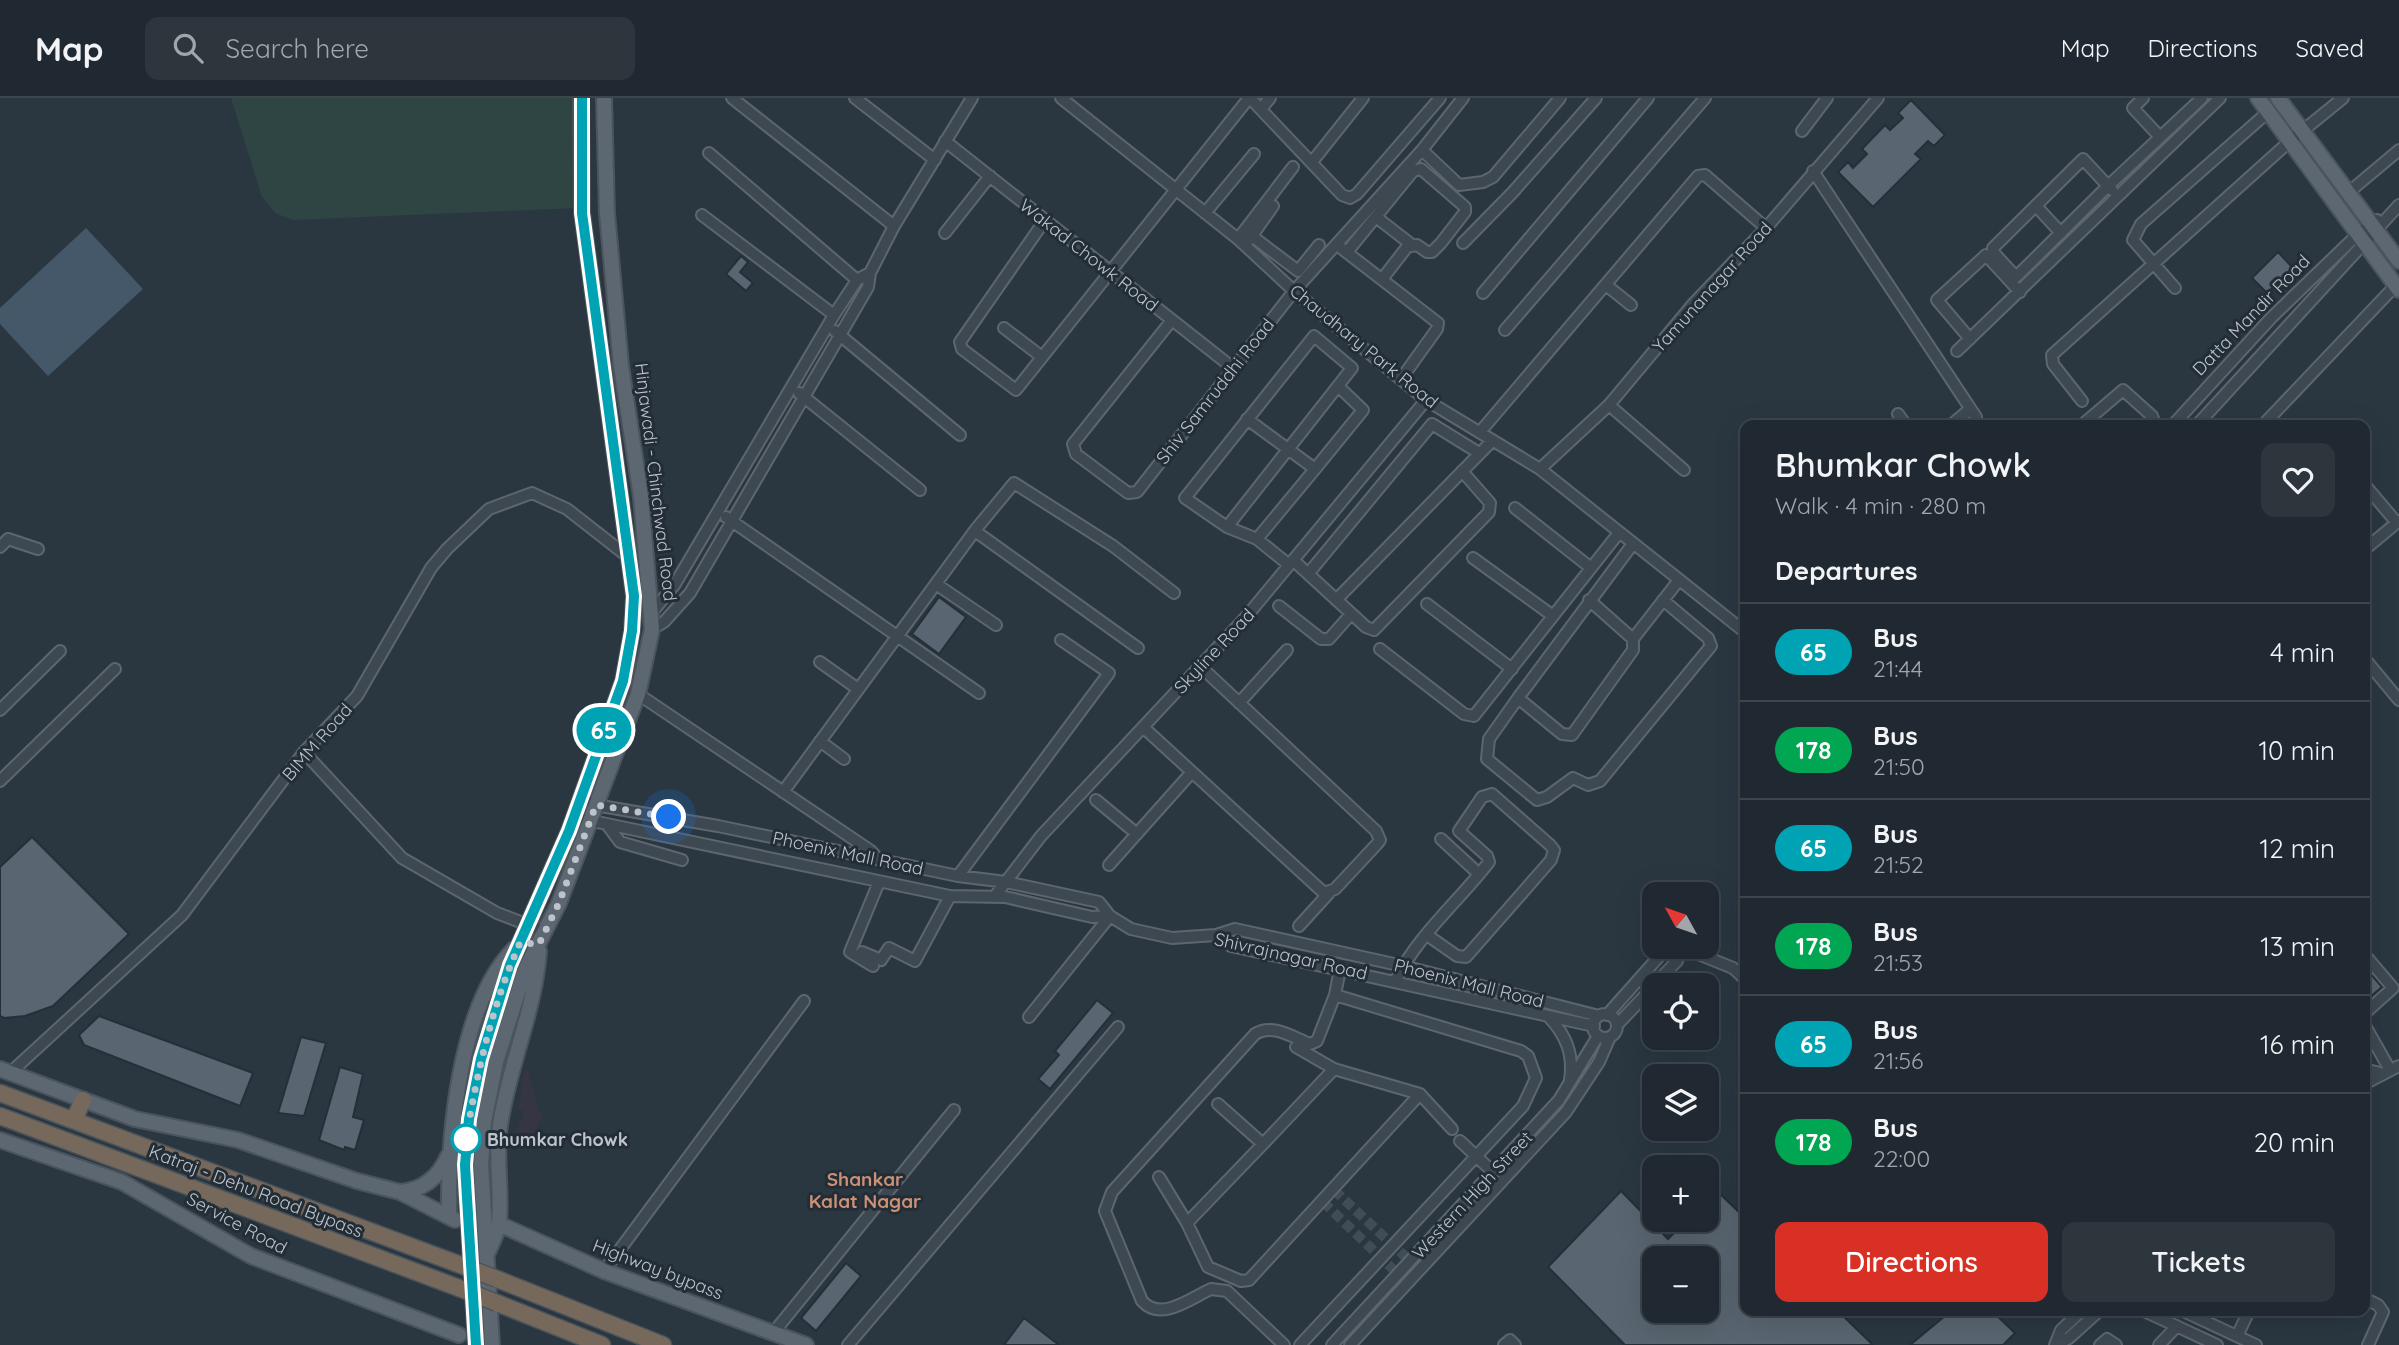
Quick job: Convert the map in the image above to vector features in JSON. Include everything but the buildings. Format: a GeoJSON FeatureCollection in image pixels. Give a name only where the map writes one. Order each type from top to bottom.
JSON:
{"type":"FeatureCollection","features":[{"type":"Feature","properties":{"kind":"highway","name":"Katraj - Dehu Road Bypass"},"geometry":{"type":"LineString","coordinates":[[0,1093],[458,1264],[663,1345]]}},
{"type":"Feature","properties":{"kind":"highway"},"geometry":{"type":"LineString","coordinates":[[74,1120],[83,1100]]}},
{"type":"Feature","properties":{"kind":"highway","name":"Katraj - Dehu Road Bypass"},"geometry":{"type":"LineString","coordinates":[[0,1116],[602,1345]]}},
{"type":"Feature","properties":{"kind":"main road","name":"Hinjawadi - Chinchwad Road"},"geometry":{"type":"LineString","coordinates":[[476,1345],[465,1165],[469,1119],[487,1037],[520,943],[530,926],[574,815],[623,681],[632,631],[634,596],[582,213],[582,98]]}},
{"type":"Feature","properties":{"kind":"main road","name":"Hinjawadi - Chinchwad Road"},"geometry":{"type":"LineString","coordinates":[[492,1345],[481,1165],[484,1122],[505,1031],[525,970],[559,903],[638,694],[652,629],[653,611],[621,366],[607,213],[604,98]]}},
{"type":"Feature","properties":{"kind":"main road"},"geometry":{"type":"LineString","coordinates":[[2258,98],[2397,288]]}},
{"type":"Feature","properties":{"kind":"main road"},"geometry":{"type":"LineString","coordinates":[[2277,98],[2349,192],[2378,224],[2399,261]]}},
{"type":"Feature","properties":{"kind":"main road"},"geometry":{"type":"LineString","coordinates":[[449,1216],[449,1153],[453,1117],[475,1022],[499,964],[520,943],[541,938],[537,986],[512,1066],[500,1124],[496,1165],[499,1224],[487,1257]]}},
{"type":"Feature","properties":{"kind":"main road"},"geometry":{"type":"LineString","coordinates":[[5,1071],[154,1125],[238,1140],[357,1181],[400,1192],[468,1228]]}},
{"type":"Feature","properties":{"kind":"main road","name":"Service Road"},"geometry":{"type":"LineString","coordinates":[[0,1140],[122,1182],[251,1256],[460,1340]]}},
{"type":"Feature","properties":{"kind":"main road"},"geometry":{"type":"LineString","coordinates":[[400,1192],[418,1189],[430,1181],[449,1153]]}},
{"type":"Feature","properties":{"kind":"main road","name":"Highway bypass"},"geometry":{"type":"LineString","coordinates":[[499,1224],[604,1271],[806,1345]]}},
{"type":"Feature","properties":{"kind":"main road"},"geometry":{"type":"LineString","coordinates":[[460,1340],[474,1316]]}},
{"type":"Feature","properties":{"kind":"main road"},"geometry":{"type":"LineString","coordinates":[[491,1321],[505,1345]]}},
{"type":"Feature","properties":{"kind":"street"},"geometry":{"type":"LineString","coordinates":[[732,98],[894,226]]}},
{"type":"Feature","properties":{"kind":"street"},"geometry":{"type":"LineString","coordinates":[[855,98],[934,160]]}},
{"type":"Feature","properties":{"kind":"street"},"geometry":{"type":"LineString","coordinates":[[652,629],[664,622],[690,593],[802,396],[868,287],[870,273],[894,226],[972,98]]}},
{"type":"Feature","properties":{"kind":"street","name":"Chaudhary Park Road"},"geometry":{"type":"LineString","coordinates":[[1061,98],[1205,213],[1245,240],[1294,291],[1426,400],[1540,469],[1618,534],[1740,628]]}},
{"type":"Feature","properties":{"kind":"street"},"geometry":{"type":"LineString","coordinates":[[1045,220],[960,342],[962,349],[1016,390],[1249,98],[1342,195],[1349,198],[1357,194],[1440,98]]}},
{"type":"Feature","properties":{"kind":"street"},"geometry":{"type":"LineString","coordinates":[[1261,109],[1270,98]]}},
{"type":"Feature","properties":{"kind":"street"},"geometry":{"type":"LineString","coordinates":[[1311,162],[1363,98]]}},
{"type":"Feature","properties":{"kind":"street","name":"Shiv Samruddhi Road"},"geometry":{"type":"LineString","coordinates":[[1172,320],[1073,444],[1076,454],[1128,493],[1137,492],[1294,291],[1422,150],[1463,98]]}},
{"type":"Feature","properties":{"kind":"street"},"geometry":{"type":"LineString","coordinates":[[1422,150],[1460,185],[1483,182],[1493,177],[1560,98]]}},
{"type":"Feature","properties":{"kind":"street"},"geometry":{"type":"LineString","coordinates":[[1463,243],[1513,192],[1596,98]]}},
{"type":"Feature","properties":{"kind":"street"},"geometry":{"type":"LineString","coordinates":[[1483,293],[1648,98]]}},
{"type":"Feature","properties":{"kind":"street"},"geometry":{"type":"LineString","coordinates":[[1505,330],[1705,98]]}},
{"type":"Feature","properties":{"kind":"street"},"geometry":{"type":"LineString","coordinates":[[1802,131],[1828,98]]}},
{"type":"Feature","properties":{"kind":"street","name":"Yamunanagar Road"},"geometry":{"type":"LineString","coordinates":[[1540,469],[1609,405],[1694,303],[1766,228],[1878,98]]}},
{"type":"Feature","properties":{"kind":"street"},"geometry":{"type":"LineString","coordinates":[[2143,98],[2133,108],[2161,137]]}},
{"type":"Feature","properties":{"kind":"street"},"geometry":{"type":"LineString","coordinates":[[2118,197],[2108,186],[2083,159],[1993,252],[2017,277],[2108,186],[2202,98]]}},
{"type":"Feature","properties":{"kind":"street"},"geometry":{"type":"LineString","coordinates":[[1958,351],[2220,98]]}},
{"type":"Feature","properties":{"kind":"street"},"geometry":{"type":"LineString","coordinates":[[2082,401],[2053,364],[2052,355],[2290,141],[2343,98]]}},
{"type":"Feature","properties":{"kind":"street"},"geometry":{"type":"LineString","coordinates":[[2175,288],[2133,240],[2141,224],[2269,112]]}},
{"type":"Feature","properties":{"kind":"street","name":"Wakad Chowk Road"},"geometry":{"type":"LineString","coordinates":[[945,141],[1233,368]]}},
{"type":"Feature","properties":{"kind":"street"},"geometry":{"type":"LineString","coordinates":[[2349,192],[2399,150]]}},
{"type":"Feature","properties":{"kind":"street"},"geometry":{"type":"LineString","coordinates":[[709,153],[857,280]]}},
{"type":"Feature","properties":{"kind":"street"},"geometry":{"type":"LineString","coordinates":[[1205,213],[1254,154]]}},
{"type":"Feature","properties":{"kind":"street"},"geometry":{"type":"LineString","coordinates":[[1245,240],[1293,167]]}},
{"type":"Feature","properties":{"kind":"street"},"geometry":{"type":"LineString","coordinates":[[1347,252],[1413,171],[1421,169],[1465,207],[1465,212],[1432,252],[1412,245],[1376,217]]}},
{"type":"Feature","properties":{"kind":"street"},"geometry":{"type":"LineString","coordinates":[[1813,171],[1973,413],[1960,420]]}},
{"type":"Feature","properties":{"kind":"street"},"geometry":{"type":"LineString","coordinates":[[1480,432],[1702,174],[1766,228]]}},
{"type":"Feature","properties":{"kind":"street"},"geometry":{"type":"LineString","coordinates":[[945,233],[990,176]]}},
{"type":"Feature","properties":{"kind":"street","name":"Datta Mandir Road"},"geometry":{"type":"LineString","coordinates":[[2178,420],[2271,318],[2399,205]]}},
{"type":"Feature","properties":{"kind":"street"},"geometry":{"type":"LineString","coordinates":[[1245,240],[1273,206]]}},
{"type":"Feature","properties":{"kind":"street"},"geometry":{"type":"LineString","coordinates":[[2036,206],[2061,233]]}},
{"type":"Feature","properties":{"kind":"street"},"geometry":{"type":"LineString","coordinates":[[702,215],[831,320],[839,334],[960,435]]}},
{"type":"Feature","properties":{"kind":"street","name":"Datta Mandir Road"},"geometry":{"type":"LineString","coordinates":[[2201,420],[2362,239]]}},
{"type":"Feature","properties":{"kind":"street"},"geometry":{"type":"LineString","coordinates":[[1245,240],[1298,271],[1320,245]]}},
{"type":"Feature","properties":{"kind":"street"},"geometry":{"type":"LineString","coordinates":[[1336,244],[1438,323],[1437,329],[1401,379]]}},
{"type":"Feature","properties":{"kind":"street"},"geometry":{"type":"LineString","coordinates":[[1383,278],[1412,245]]}},
{"type":"Feature","properties":{"kind":"street"},"geometry":{"type":"LineString","coordinates":[[1970,339],[1937,300],[1986,255],[2020,292]]}},
{"type":"Feature","properties":{"kind":"street"},"geometry":{"type":"LineString","coordinates":[[653,611],[675,584],[831,320],[857,280],[870,273]]}},
{"type":"Feature","properties":{"kind":"street"},"geometry":{"type":"LineString","coordinates":[[1606,285],[1631,305]]}},
{"type":"Feature","properties":{"kind":"street"},"geometry":{"type":"LineString","coordinates":[[2268,420],[2397,288]]}},
{"type":"Feature","properties":{"kind":"street"},"geometry":{"type":"LineString","coordinates":[[1004,328],[1042,357]]}},
{"type":"Feature","properties":{"kind":"street"},"geometry":{"type":"LineString","coordinates":[[1352,368],[1314,336],[1185,498],[1227,527],[1257,539],[1308,574],[1370,629],[1378,627],[1489,512],[1490,503],[1462,471]]}},
{"type":"Feature","properties":{"kind":"street"},"geometry":{"type":"LineString","coordinates":[[1227,527],[1367,351]]}},
{"type":"Feature","properties":{"kind":"street"},"geometry":{"type":"LineString","coordinates":[[790,386],[920,490]]}},
{"type":"Feature","properties":{"kind":"street"},"geometry":{"type":"LineString","coordinates":[[1257,539],[1363,410],[1338,386]]}},
{"type":"Feature","properties":{"kind":"street"},"geometry":{"type":"LineString","coordinates":[[2088,420],[2123,390],[2152,415],[2153,420]]}},
{"type":"Feature","properties":{"kind":"street","name":"Skyline Road"},"geometry":{"type":"LineString","coordinates":[[989,895],[1006,882],[1041,836],[1200,666],[1426,400]]}},
{"type":"Feature","properties":{"kind":"street"},"geometry":{"type":"LineString","coordinates":[[1609,405],[1684,470]]}},
{"type":"Feature","properties":{"kind":"street"},"geometry":{"type":"LineString","coordinates":[[1898,414],[1902,420]]}},
{"type":"Feature","properties":{"kind":"street"},"geometry":{"type":"LineString","coordinates":[[1247,419],[1315,469]]}},
{"type":"Feature","properties":{"kind":"street"},"geometry":{"type":"LineString","coordinates":[[1308,574],[1432,424],[1479,453]]}},
{"type":"Feature","properties":{"kind":"street"},"geometry":{"type":"LineString","coordinates":[[1336,600],[1492,441]]}},
{"type":"Feature","properties":{"kind":"street"},"geometry":{"type":"LineString","coordinates":[[783,792],[1009,486],[1019,484],[1113,546],[1174,593]]}},
{"type":"Feature","properties":{"kind":"street"},"geometry":{"type":"LineString","coordinates":[[2370,491],[2398,522],[2370,545]]}},
{"type":"Feature","properties":{"kind":"street","name":"BIMM Road"},"geometry":{"type":"LineString","coordinates":[[5,1071],[182,915],[304,752],[357,695],[431,568],[489,509],[532,493],[567,509],[627,556]]}},
{"type":"Feature","properties":{"kind":"street"},"geometry":{"type":"LineString","coordinates":[[1515,508],[1591,568]]}},
{"type":"Feature","properties":{"kind":"street"},"geometry":{"type":"LineString","coordinates":[[719,511],[979,693]]}},
{"type":"Feature","properties":{"kind":"street"},"geometry":{"type":"LineString","coordinates":[[975,531],[1138,648]]}},
{"type":"Feature","properties":{"kind":"street"},"geometry":{"type":"LineString","coordinates":[[1380,649],[1469,717],[1478,713],[1618,534]]}},
{"type":"Feature","properties":{"kind":"street"},"geometry":{"type":"LineString","coordinates":[[0,547],[8,539],[38,549]]}},
{"type":"Feature","properties":{"kind":"street"},"geometry":{"type":"LineString","coordinates":[[1632,545],[1489,739],[1487,759],[1537,800],[1547,797],[1573,778],[1588,785],[1600,781],[1711,646],[1708,638],[1663,600]]}},
{"type":"Feature","properties":{"kind":"street"},"geometry":{"type":"LineString","coordinates":[[1473,558],[1553,616]]}},
{"type":"Feature","properties":{"kind":"street"},"geometry":{"type":"LineString","coordinates":[[1518,698],[1562,734],[1572,735],[1633,650],[1633,639],[1679,580]]}},
{"type":"Feature","properties":{"kind":"street"},"geometry":{"type":"LineString","coordinates":[[936,583],[996,625]]}},
{"type":"Feature","properties":{"kind":"street"},"geometry":{"type":"LineString","coordinates":[[1589,600],[1633,639]]}},
{"type":"Feature","properties":{"kind":"street"},"geometry":{"type":"LineString","coordinates":[[1427,604],[1512,669]]}},
{"type":"Feature","properties":{"kind":"street"},"geometry":{"type":"LineString","coordinates":[[1279,606],[1321,639],[1329,639],[1351,614]]}},
{"type":"Feature","properties":{"kind":"street"},"geometry":{"type":"LineString","coordinates":[[958,876],[1110,673],[1061,640]]}},
{"type":"Feature","properties":{"kind":"street"},"geometry":{"type":"LineString","coordinates":[[1239,703],[1287,650]]}},
{"type":"Feature","properties":{"kind":"street"},"geometry":{"type":"LineString","coordinates":[[0,710],[60,651]]}},
{"type":"Feature","properties":{"kind":"street"},"geometry":{"type":"LineString","coordinates":[[820,662],[858,689]]}},
{"type":"Feature","properties":{"kind":"street"},"geometry":{"type":"LineString","coordinates":[[2370,665],[2399,699]]}},
{"type":"Feature","properties":{"kind":"street"},"geometry":{"type":"LineString","coordinates":[[1200,666],[1380,835],[1377,844],[1298,926]]}},
{"type":"Feature","properties":{"kind":"street"},"geometry":{"type":"LineString","coordinates":[[0,781],[115,669]]}},
{"type":"Feature","properties":{"kind":"street"},"geometry":{"type":"LineString","coordinates":[[638,694],[871,851],[878,859]]}},
{"type":"Feature","properties":{"kind":"street"},"geometry":{"type":"LineString","coordinates":[[1143,727],[1318,889],[1329,893]]}},
{"type":"Feature","properties":{"kind":"street"},"geometry":{"type":"LineString","coordinates":[[820,741],[844,759]]}},
{"type":"Feature","properties":{"kind":"street"},"geometry":{"type":"LineString","coordinates":[[304,752],[402,858],[497,913],[530,926],[541,938]]}},
{"type":"Feature","properties":{"kind":"street"},"geometry":{"type":"LineString","coordinates":[[1110,865],[1192,772]]}},
{"type":"Feature","properties":{"kind":"street"},"geometry":{"type":"LineString","coordinates":[[1396,980],[1403,966],[1427,935],[1479,874],[1489,858],[1459,831],[1482,797],[1489,793],[1550,845],[1554,854],[1466,957],[1457,956],[1427,935]]}},
{"type":"Feature","properties":{"kind":"street","name":"Phoenix Mall Road"},"geometry":{"type":"LineString","coordinates":[[581,797],[596,805],[718,826],[958,876],[1006,882],[1100,902],[1110,916]]}},
{"type":"Feature","properties":{"kind":"street"},"geometry":{"type":"LineString","coordinates":[[1096,800],[1137,834]]}},
{"type":"Feature","properties":{"kind":"street","name":"Phoenix Mall Road"},"geometry":{"type":"LineString","coordinates":[[574,815],[589,822],[950,897],[989,895]]}},
{"type":"Feature","properties":{"kind":"street"},"geometry":{"type":"LineString","coordinates":[[608,826],[620,842],[682,860]]}},
{"type":"Feature","properties":{"kind":"street"},"geometry":{"type":"LineString","coordinates":[[1441,839],[1479,874]]}},
{"type":"Feature","properties":{"kind":"street"},"geometry":{"type":"LineString","coordinates":[[873,967],[850,952],[879,881]]}},
{"type":"Feature","properties":{"kind":"street","name":"Shivrajnagar Road"},"geometry":{"type":"LineString","coordinates":[[989,895],[1092,916],[1110,916],[1130,929],[1154,936],[1216,935],[1231,946],[1396,980]]}},
{"type":"Feature","properties":{"kind":"street"},"geometry":{"type":"LineString","coordinates":[[862,952],[881,960],[889,948],[915,961],[950,897]]}},
{"type":"Feature","properties":{"kind":"street"},"geometry":{"type":"LineString","coordinates":[[1029,1017],[1110,916]]}},
{"type":"Feature","properties":{"kind":"street","name":"Phoenix Mall Road"},"geometry":{"type":"LineString","coordinates":[[1216,935],[1235,929],[1403,966],[1486,987],[1601,1026]]}},
{"type":"Feature","properties":{"kind":"street"},"geometry":{"type":"LineString","coordinates":[[1642,999],[1617,1025],[1616,1032],[1601,1026],[1658,959]]}},
{"type":"Feature","properties":{"kind":"street"},"geometry":{"type":"LineString","coordinates":[[1666,973],[1678,959]]}},
{"type":"Feature","properties":{"kind":"street"},"geometry":{"type":"LineString","coordinates":[[1711,959],[1733,968],[1740,974]]}},
{"type":"Feature","properties":{"kind":"street"},"geometry":{"type":"LineString","coordinates":[[2370,961],[2393,988],[2370,1009]]}},
{"type":"Feature","properties":{"kind":"street"},"geometry":{"type":"LineString","coordinates":[[1284,1345],[1227,1291],[1219,1288],[1211,1289],[1161,1312],[1150,1309],[1142,1301],[1105,1211],[1112,1192],[1255,1034],[1272,1028],[1315,1043],[1335,995],[1340,969]]}},
{"type":"Feature","properties":{"kind":"street","name":"Phoenix Mall Road"},"geometry":{"type":"LineString","coordinates":[[1396,980],[1601,1026]]}},
{"type":"Feature","properties":{"kind":"street"},"geometry":{"type":"LineString","coordinates":[[1483,1000],[1486,987]]}},
{"type":"Feature","properties":{"kind":"street"},"geometry":{"type":"LineString","coordinates":[[1300,1345],[1476,1157],[1529,1097],[1536,1078],[1528,1056],[1335,995]]}},
{"type":"Feature","properties":{"kind":"street"},"geometry":{"type":"LineString","coordinates":[[604,1271],[804,1001]]}},
{"type":"Feature","properties":{"kind":"street"},"geometry":{"type":"LineString","coordinates":[[1547,1015],[1567,1041],[1572,1069],[1569,1087]]}},
{"type":"Feature","properties":{"kind":"street","name":"Western High Street"},"geometry":{"type":"LineString","coordinates":[[1332,1345],[1569,1087],[1601,1026]]}},
{"type":"Feature","properties":{"kind":"street","name":"Western High Street"},"geometry":{"type":"LineString","coordinates":[[1350,1345],[1566,1112],[1599,1062],[1601,1026]]}},
{"type":"Feature","properties":{"kind":"street"},"geometry":{"type":"LineString","coordinates":[[848,1345],[1118,1027]]}},
{"type":"Feature","properties":{"kind":"street"},"geometry":{"type":"LineString","coordinates":[[2370,1035],[2390,1070]]}},
{"type":"Feature","properties":{"kind":"street"},"geometry":{"type":"LineString","coordinates":[[1296,1047],[1334,1069],[1420,1094],[1452,1129]]}},
{"type":"Feature","properties":{"kind":"street"},"geometry":{"type":"LineString","coordinates":[[1187,1223],[1334,1069]]}},
{"type":"Feature","properties":{"kind":"street"},"geometry":{"type":"LineString","coordinates":[[2370,1069],[2390,1070]]}},
{"type":"Feature","properties":{"kind":"street"},"geometry":{"type":"LineString","coordinates":[[2370,1081],[2390,1070]]}},
{"type":"Feature","properties":{"kind":"street"},"geometry":{"type":"LineString","coordinates":[[1158,1177],[1187,1223],[1208,1267],[1241,1281],[1249,1280],[1420,1094]]}},
{"type":"Feature","properties":{"kind":"street"},"geometry":{"type":"LineString","coordinates":[[1218,1104],[1263,1144]]}},
{"type":"Feature","properties":{"kind":"street"},"geometry":{"type":"LineString","coordinates":[[774,1332],[954,1110]]}},
{"type":"Feature","properties":{"kind":"street"},"geometry":{"type":"LineString","coordinates":[[1460,1141],[1493,1172]]}},
{"type":"Feature","properties":{"kind":"street"},"geometry":{"type":"LineString","coordinates":[[1478,1189],[1487,1198]]}},
{"type":"Feature","properties":{"kind":"street"},"geometry":{"type":"LineString","coordinates":[[1403,1269],[1413,1277]]}},
{"type":"Feature","properties":{"kind":"street"},"geometry":{"type":"LineString","coordinates":[[2368,1345],[2383,1312],[2378,1305],[2370,1301]]}},
{"type":"Feature","properties":{"kind":"street"},"geometry":{"type":"LineString","coordinates":[[2056,1345],[2061,1330],[2076,1316]]}},
{"type":"Feature","properties":{"kind":"street"},"geometry":{"type":"LineString","coordinates":[[2056,1345],[2069,1338],[2093,1316]]}},
{"type":"Feature","properties":{"kind":"street"},"geometry":{"type":"LineString","coordinates":[[2155,1316],[2217,1345]]}},
{"type":"Feature","properties":{"kind":"street"},"geometry":{"type":"LineString","coordinates":[[2194,1316],[2256,1345]]}},
{"type":"Feature","properties":{"kind":"street"},"geometry":{"type":"LineString","coordinates":[[2237,1336],[2247,1316]]}},
{"type":"Feature","properties":{"kind":"street"},"geometry":{"type":"LineString","coordinates":[[2159,1345],[2177,1326]]}},
{"type":"Feature","properties":{"kind":"street"},"geometry":{"type":"LineString","coordinates":[[2101,1345],[2107,1339],[2116,1345]]}},
{"type":"Feature","properties":{"kind":"street"},"geometry":{"type":"LineString","coordinates":[[1504,1345],[1510,1340],[1515,1345]]}},
{"type":"Feature","properties":{"kind":"shaded area"},"geometry":{"type":"Polygon","coordinates":[[[86,228],[143,289],[48,376],[0,324],[0,308],[86,228]]]}},
{"type":"Feature","properties":{"kind":"shaded area"},"geometry":{"type":"Polygon","coordinates":[[[524,1071],[528,1071],[539,1112],[543,1114],[529,1148],[512,1141],[525,1111],[518,1109],[524,1071]]]}},
{"type":"Feature","properties":{"kind":"green space"},"geometry":{"type":"Polygon","coordinates":[[[231,98],[578,98],[577,208],[293,220],[275,213],[262,197],[231,98]]]}},
{"type":"Feature","properties":{"kind":"tunnel"},"geometry":{"type":"LineString","coordinates":[[1334,1190],[1410,1261]]}},
{"type":"Feature","properties":{"kind":"tunnel"},"geometry":{"type":"LineString","coordinates":[[1323,1202],[1398,1274]]}},
{"type":"Feature","properties":{"kind":"bus line","name":"65"},"geometry":{"type":"LineString","coordinates":[[476,1345],[465,1165],[469,1119],[481,1059],[510,965],[530,926],[569,831],[623,681],[632,631],[634,596],[601,369],[582,213],[582,98]]}},
{"type":"Feature","properties":{"kind":"place","name":"Bhumkar Chowk"},"geometry":{"type":"Point","coordinates":[466,1139]}},
{"type":"Feature","properties":{"kind":"district","name":"Shankar Kalat Nagar"},"geometry":{"type":"Point","coordinates":[865,1190]}},
{"type":"Feature","properties":{"kind":"route"},"geometry":{"type":"LineString","coordinates":[[466,1139],[481,1059],[510,965],[520,943],[539,944],[559,903],[596,805],[669,817]]}}]}
